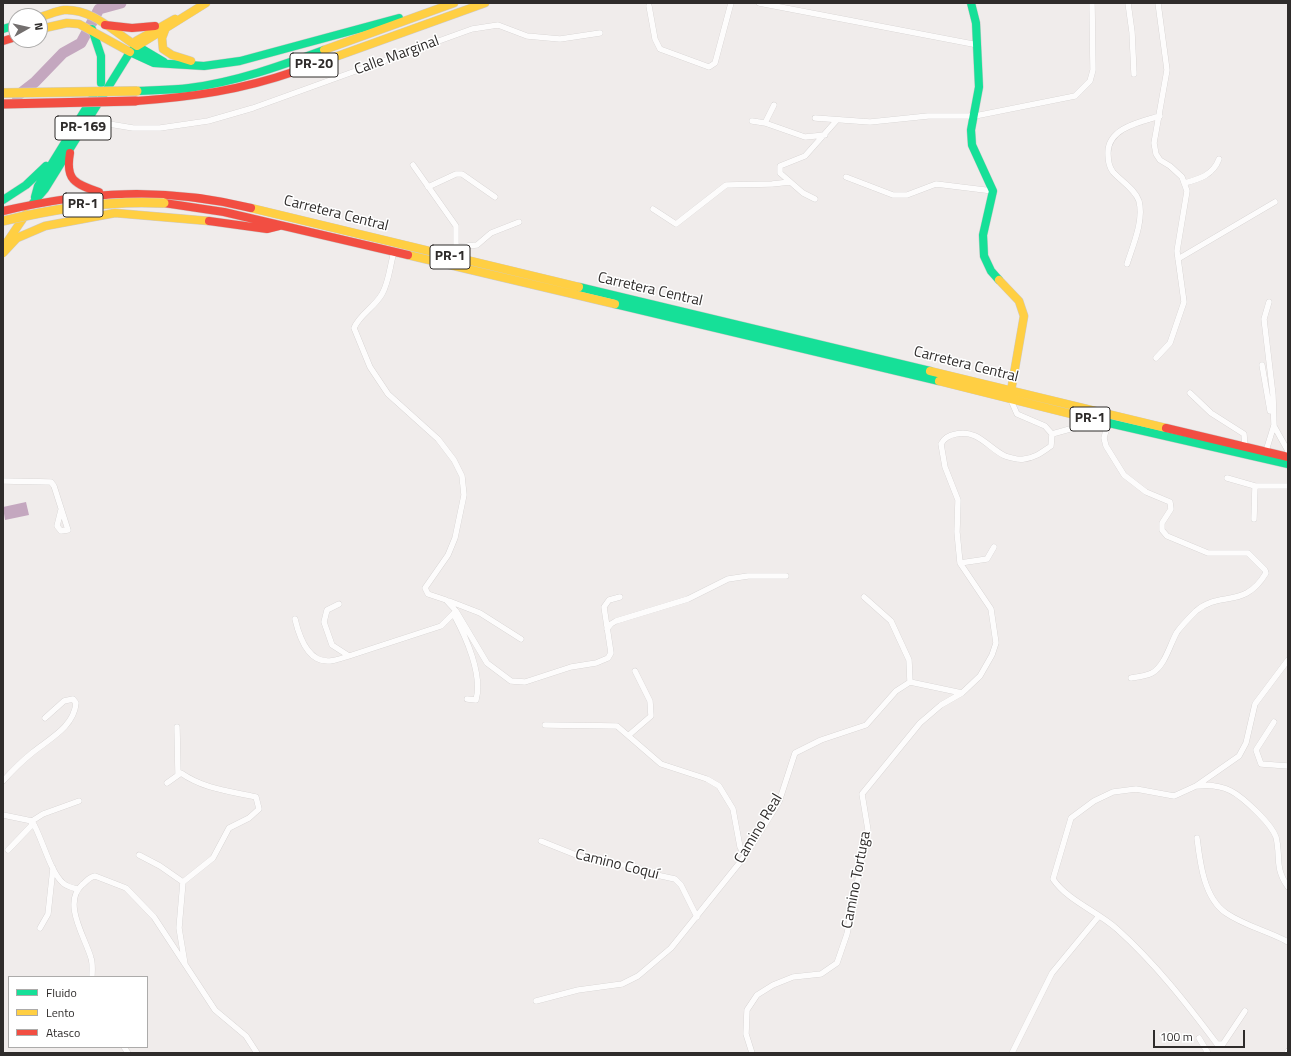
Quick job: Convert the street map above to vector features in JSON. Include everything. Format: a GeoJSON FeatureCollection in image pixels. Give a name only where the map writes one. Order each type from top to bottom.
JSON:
{"type":"FeatureCollection","features":[{"type":"Feature","properties":{"kind":"main road","name":"PR-169"},"geometry":{"type":"LineString","coordinates":[[33,203],[45,189],[71,147],[102,79],[117,58],[164,27],[206,3]]}},
{"type":"Feature","properties":{"kind":"main road"},"geometry":{"type":"LineString","coordinates":[[48,27],[72,22],[118,40],[154,63],[164,62],[204,66],[240,60],[368,27],[446,3]]}},
{"type":"Feature","properties":{"kind":"main road","name":"PR-20"},"geometry":{"type":"LineString","coordinates":[[3,93],[137,91],[188,88],[216,84],[276,68],[454,3]]}},
{"type":"Feature","properties":{"kind":"main road","name":"PR-20"},"geometry":{"type":"LineString","coordinates":[[3,104],[136,102],[164,100],[218,92],[278,77],[485,3]]}},
{"type":"Feature","properties":{"kind":"main road"},"geometry":{"type":"LineString","coordinates":[[971,3],[976,23],[979,87],[975,116],[971,130],[972,145],[993,191],[983,235],[984,256],[991,271],[1019,301],[1024,316],[1010,395]]}},
{"type":"Feature","properties":{"kind":"main road"},"geometry":{"type":"LineString","coordinates":[[48,14],[62,10],[70,10],[86,14],[103,25],[118,40]]}},
{"type":"Feature","properties":{"kind":"main road"},"geometry":{"type":"LineString","coordinates":[[103,25],[140,29],[164,27],[161,43],[164,50],[171,55],[204,66]]}},
{"type":"Feature","properties":{"kind":"main road"},"geometry":{"type":"LineString","coordinates":[[92,30],[101,53],[102,79]]}},
{"type":"Feature","properties":{"kind":"main road","name":"PR-169"},"geometry":{"type":"LineString","coordinates":[[33,203],[38,186],[54,159],[131,48]]}},
{"type":"Feature","properties":{"kind":"main road"},"geometry":{"type":"LineString","coordinates":[[71,147],[67,163],[67,171],[71,179],[80,186],[102,193]]}},
{"type":"Feature","properties":{"kind":"main road"},"geometry":{"type":"LineString","coordinates":[[3,200],[26,185],[54,159]]}},
{"type":"Feature","properties":{"kind":"main road","name":"Carretera Central"},"geometry":{"type":"LineString","coordinates":[[3,211],[33,203],[102,193],[154,193],[201,198],[295,218],[1010,395],[1108,423],[1288,464]]}},
{"type":"Feature","properties":{"kind":"main road","name":"Carretera Central"},"geometry":{"type":"LineString","coordinates":[[3,221],[46,211],[87,205],[141,201],[224,212],[1010,395],[1288,457]]}},
{"type":"Feature","properties":{"kind":"main road"},"geometry":{"type":"LineString","coordinates":[[3,248],[33,203],[39,215],[51,224]]}},
{"type":"Feature","properties":{"kind":"main road"},"geometry":{"type":"LineString","coordinates":[[3,253],[17,238],[51,224],[115,213],[188,218],[267,229],[282,225]]}},
{"type":"Feature","properties":{"kind":"street"},"geometry":{"type":"LineString","coordinates":[[649,6],[655,39],[660,48],[709,67],[714,62],[731,3]]}},
{"type":"Feature","properties":{"kind":"street"},"geometry":{"type":"LineString","coordinates":[[758,3],[978,45]]}},
{"type":"Feature","properties":{"kind":"street"},"geometry":{"type":"LineString","coordinates":[[815,118],[870,122],[928,116],[975,116],[1075,96],[1090,81],[1093,70],[1092,3]]}},
{"type":"Feature","properties":{"kind":"street"},"geometry":{"type":"LineString","coordinates":[[1128,3],[1132,32],[1134,74]]}},
{"type":"Feature","properties":{"kind":"street"},"geometry":{"type":"LineString","coordinates":[[1156,358],[1170,343],[1184,302],[1177,251],[1187,191],[1182,177],[1170,166],[1160,160],[1156,154],[1154,143],[1167,70],[1158,3]]}},
{"type":"Feature","properties":{"kind":"street","name":"Calle Marginal"},"geometry":{"type":"LineString","coordinates":[[83,119],[133,128],[160,128],[214,120],[253,108],[472,29],[486,26],[498,25],[527,36],[560,39],[600,33]]}},
{"type":"Feature","properties":{"kind":"street"},"geometry":{"type":"LineString","coordinates":[[765,123],[774,106]]}},
{"type":"Feature","properties":{"kind":"street"},"geometry":{"type":"LineString","coordinates":[[1127,264],[1140,221],[1138,201],[1130,188],[1112,170],[1108,160],[1109,144],[1121,130],[1160,116]]}},
{"type":"Feature","properties":{"kind":"street"},"geometry":{"type":"LineString","coordinates":[[815,199],[803,193],[780,173],[780,166],[805,156],[837,120]]}},
{"type":"Feature","properties":{"kind":"street"},"geometry":{"type":"LineString","coordinates":[[752,121],[765,123],[806,137],[824,135]]}},
{"type":"Feature","properties":{"kind":"street"},"geometry":{"type":"LineString","coordinates":[[1184,182],[1198,180],[1209,175],[1216,167],[1219,159]]}},
{"type":"Feature","properties":{"kind":"street"},"geometry":{"type":"LineString","coordinates":[[414,165],[456,226],[456,246]]}},
{"type":"Feature","properties":{"kind":"street"},"geometry":{"type":"LineString","coordinates":[[428,187],[456,174],[462,174],[496,197]]}},
{"type":"Feature","properties":{"kind":"street"},"geometry":{"type":"LineString","coordinates":[[846,177],[893,195],[907,195],[936,184],[993,191]]}},
{"type":"Feature","properties":{"kind":"street"},"geometry":{"type":"LineString","coordinates":[[653,209],[676,224],[726,185],[790,182]]}},
{"type":"Feature","properties":{"kind":"street"},"geometry":{"type":"LineString","coordinates":[[1178,259],[1275,202]]}},
{"type":"Feature","properties":{"kind":"street"},"geometry":{"type":"LineString","coordinates":[[438,254],[456,246],[477,245],[491,233],[519,222]]}},
{"type":"Feature","properties":{"kind":"street"},"geometry":{"type":"LineString","coordinates":[[394,252],[383,293],[372,308],[358,318],[354,328],[370,367],[388,394],[438,440],[454,460],[462,476],[464,494],[455,538],[448,555],[425,588],[428,594],[480,614],[521,639]]}},
{"type":"Feature","properties":{"kind":"street"},"geometry":{"type":"LineString","coordinates":[[1266,452],[1274,426],[1273,395],[1264,319],[1269,302]]}},
{"type":"Feature","properties":{"kind":"street"},"geometry":{"type":"LineString","coordinates":[[1262,365],[1274,426],[1288,451]]}},
{"type":"Feature","properties":{"kind":"street"},"geometry":{"type":"LineString","coordinates":[[1190,393],[1211,413],[1244,434],[1246,447]]}},
{"type":"Feature","properties":{"kind":"street"},"geometry":{"type":"LineString","coordinates":[[1010,395],[1017,414],[1046,426],[1052,434],[1064,430],[1108,423],[1104,438],[1106,446],[1124,475],[1146,492],[1170,502],[1172,509],[1162,523],[1162,530],[1167,536],[1208,553],[1248,553],[1260,564],[1266,574],[1260,584],[1246,595],[1212,604],[1197,610],[1178,631],[1158,668],[1151,673],[1131,678]]}},
{"type":"Feature","properties":{"kind":"street","name":"Camino Tortuga"},"geometry":{"type":"LineString","coordinates":[[752,1053],[746,1034],[747,1010],[757,995],[773,985],[794,977],[821,974],[837,963],[847,934],[868,830],[862,794],[920,723],[941,705],[962,693],[980,676],[992,655],[996,643],[991,609],[960,562],[957,532],[958,500],[945,467],[941,444],[942,441],[954,434],[968,433],[983,439],[1005,456],[1023,459],[1035,457],[1051,446],[1052,434]]}},
{"type":"Feature","properties":{"kind":"street"},"geometry":{"type":"LineString","coordinates":[[1227,478],[1255,486],[1288,486]]}},
{"type":"Feature","properties":{"kind":"street"},"geometry":{"type":"LineString","coordinates":[[3,481],[51,482],[61,510]]}},
{"type":"Feature","properties":{"kind":"street"},"geometry":{"type":"LineString","coordinates":[[1254,519],[1255,486]]}},
{"type":"Feature","properties":{"kind":"street"},"geometry":{"type":"LineString","coordinates":[[960,562],[987,559],[994,547]]}},
{"type":"Feature","properties":{"kind":"street"},"geometry":{"type":"LineString","coordinates":[[607,629],[610,624],[616,621],[688,599],[728,579],[748,576],[786,576]]}},
{"type":"Feature","properties":{"kind":"street"},"geometry":{"type":"LineString","coordinates":[[446,600],[488,662],[512,681],[525,682],[571,667],[596,663],[608,658],[611,653],[604,606],[609,600],[620,597]]}},
{"type":"Feature","properties":{"kind":"street"},"geometry":{"type":"LineString","coordinates":[[864,597],[891,621],[909,660],[910,682],[962,693]]}},
{"type":"Feature","properties":{"kind":"street"},"geometry":{"type":"LineString","coordinates":[[339,604],[327,610],[324,622],[332,645],[349,656]]}},
{"type":"Feature","properties":{"kind":"street"},"geometry":{"type":"LineString","coordinates":[[295,619],[300,639],[314,657],[329,661],[441,626],[455,613]]}},
{"type":"Feature","properties":{"kind":"street"},"geometry":{"type":"LineString","coordinates":[[455,613],[466,637],[479,689],[476,700],[467,699]]}},
{"type":"Feature","properties":{"kind":"street"},"geometry":{"type":"LineString","coordinates":[[1245,1011],[1223,1044],[1217,1044],[1181,996],[1117,929],[1060,889],[1053,879],[1071,818],[1094,801],[1114,792],[1136,789],[1174,796],[1196,786],[1239,756],[1246,743],[1255,704],[1288,660]]}},
{"type":"Feature","properties":{"kind":"street"},"geometry":{"type":"LineString","coordinates":[[1280,671],[1288,668]]}},
{"type":"Feature","properties":{"kind":"street"},"geometry":{"type":"LineString","coordinates":[[629,735],[651,716],[650,701],[635,671]]}},
{"type":"Feature","properties":{"kind":"street","name":"Camino Real"},"geometry":{"type":"LineString","coordinates":[[536,1000],[578,990],[622,984],[638,976],[671,948],[746,856],[779,802],[795,753],[821,740],[866,725],[896,691],[910,682]]}},
{"type":"Feature","properties":{"kind":"street"},"geometry":{"type":"LineString","coordinates":[[3,781],[32,753],[66,727],[76,710],[76,703],[73,699],[64,700],[45,718]]}},
{"type":"Feature","properties":{"kind":"street"},"geometry":{"type":"LineString","coordinates":[[1274,722],[1256,750],[1256,754],[1261,764],[1288,766]]}},
{"type":"Feature","properties":{"kind":"street"},"geometry":{"type":"LineString","coordinates":[[545,725],[617,726],[629,735],[636,744],[661,764],[707,779],[718,786],[733,809],[740,847],[746,856]]}},
{"type":"Feature","properties":{"kind":"street"},"geometry":{"type":"LineString","coordinates":[[177,727],[178,774]]}},
{"type":"Feature","properties":{"kind":"street"},"geometry":{"type":"LineString","coordinates":[[167,783],[181,773],[195,783],[256,797],[259,809],[249,818],[229,828],[213,858],[183,882],[179,928],[185,966]]}},
{"type":"Feature","properties":{"kind":"street"},"geometry":{"type":"LineString","coordinates":[[1196,786],[1206,785],[1228,789],[1240,795],[1264,819],[1276,837],[1278,867],[1288,887]]}},
{"type":"Feature","properties":{"kind":"street"},"geometry":{"type":"LineString","coordinates":[[3,815],[32,821],[43,814],[79,801]]}},
{"type":"Feature","properties":{"kind":"street"},"geometry":{"type":"LineString","coordinates":[[8,850],[32,826],[32,821]]}},
{"type":"Feature","properties":{"kind":"street"},"geometry":{"type":"LineString","coordinates":[[32,821],[39,832],[53,868],[63,884],[77,889]]}},
{"type":"Feature","properties":{"kind":"street"},"geometry":{"type":"LineString","coordinates":[[1197,838],[1200,865],[1211,895],[1219,907],[1236,919],[1288,942]]}},
{"type":"Feature","properties":{"kind":"street","name":"Camino Coquí"},"geometry":{"type":"LineString","coordinates":[[541,841],[581,857],[605,863],[633,866],[652,874],[675,878],[682,885],[697,917]]}},
{"type":"Feature","properties":{"kind":"street"},"geometry":{"type":"LineString","coordinates":[[139,855],[160,866],[183,882]]}},
{"type":"Feature","properties":{"kind":"street"},"geometry":{"type":"LineString","coordinates":[[40,928],[48,914],[53,868]]}},
{"type":"Feature","properties":{"kind":"street"},"geometry":{"type":"LineString","coordinates":[[92,976],[92,960],[76,915],[75,902],[77,889],[91,877],[95,876],[126,888],[154,917],[215,1010],[246,1036],[257,1053]]}},
{"type":"Feature","properties":{"kind":"street"},"geometry":{"type":"LineString","coordinates":[[1012,1053],[1052,973],[1099,916]]}},
{"type":"Feature","properties":{"kind":"street"},"geometry":{"type":"LineString","coordinates":[[1199,1038],[1208,1053]]}},
{"type":"Feature","properties":{"kind":"shaded area"},"geometry":{"type":"Polygon","coordinates":[[[26,502],[29,515],[5,520],[3,507],[26,502]]]}},
{"type":"Feature","properties":{"kind":"waterway"},"geometry":{"type":"LineString","coordinates":[[17,96],[35,82],[63,53],[81,43],[99,9],[121,3]]}},
{"type":"Feature","properties":{"kind":"traffic: fast"},"geometry":{"type":"LineString","coordinates":[[971,3],[976,23],[979,87],[971,130],[972,145],[993,191],[983,235],[984,256],[991,271],[999,280]]}},
{"type":"Feature","properties":{"kind":"traffic: fast"},"geometry":{"type":"LineString","coordinates":[[130,52],[154,63],[204,66],[240,61],[399,18]]}},
{"type":"Feature","properties":{"kind":"traffic: fast"},"geometry":{"type":"LineString","coordinates":[[3,29],[8,27]]}},
{"type":"Feature","properties":{"kind":"traffic: fast"},"geometry":{"type":"LineString","coordinates":[[92,29],[101,56],[101,83]]}},
{"type":"Feature","properties":{"kind":"traffic: fast"},"geometry":{"type":"LineString","coordinates":[[33,203],[45,189],[130,52],[137,46],[164,62]]}},
{"type":"Feature","properties":{"kind":"traffic: fast"},"geometry":{"type":"LineString","coordinates":[[137,91],[170,90],[224,82],[241,78],[324,50]]}},
{"type":"Feature","properties":{"kind":"traffic: fast"},"geometry":{"type":"LineString","coordinates":[[35,197],[38,186],[93,97]]}},
{"type":"Feature","properties":{"kind":"traffic: fast"},"geometry":{"type":"LineString","coordinates":[[3,200],[26,185],[46,166]]}},
{"type":"Feature","properties":{"kind":"traffic: fast"},"geometry":{"type":"LineString","coordinates":[[579,287],[930,371]]}},
{"type":"Feature","properties":{"kind":"traffic: fast"},"geometry":{"type":"LineString","coordinates":[[615,304],[939,381]]}},
{"type":"Feature","properties":{"kind":"traffic: fast"},"geometry":{"type":"LineString","coordinates":[[1087,418],[1288,464]]}},
{"type":"Feature","properties":{"kind":"traffic: slow"},"geometry":{"type":"LineString","coordinates":[[48,14],[64,10],[74,10],[84,13],[103,22],[137,46],[206,3]]}},
{"type":"Feature","properties":{"kind":"traffic: slow"},"geometry":{"type":"LineString","coordinates":[[324,50],[454,3]]}},
{"type":"Feature","properties":{"kind":"traffic: slow"},"geometry":{"type":"LineString","coordinates":[[296,71],[485,3]]}},
{"type":"Feature","properties":{"kind":"traffic: slow"},"geometry":{"type":"LineString","coordinates":[[136,41],[175,19]]}},
{"type":"Feature","properties":{"kind":"traffic: slow"},"geometry":{"type":"LineString","coordinates":[[48,27],[67,23],[79,24],[130,52]]}},
{"type":"Feature","properties":{"kind":"traffic: slow"},"geometry":{"type":"LineString","coordinates":[[165,30],[162,38],[163,49],[172,55],[191,61]]}},
{"type":"Feature","properties":{"kind":"traffic: slow"},"geometry":{"type":"LineString","coordinates":[[3,93],[137,91]]}},
{"type":"Feature","properties":{"kind":"traffic: slow"},"geometry":{"type":"LineString","coordinates":[[3,221],[43,212],[83,206],[143,202],[164,203]]}},
{"type":"Feature","properties":{"kind":"traffic: slow"},"geometry":{"type":"LineString","coordinates":[[251,208],[579,287]]}},
{"type":"Feature","properties":{"kind":"traffic: slow"},"geometry":{"type":"LineString","coordinates":[[3,253],[17,238],[45,226],[115,213],[209,221]]}},
{"type":"Feature","properties":{"kind":"traffic: slow"},"geometry":{"type":"LineString","coordinates":[[3,248],[26,214]]}},
{"type":"Feature","properties":{"kind":"traffic: slow"},"geometry":{"type":"LineString","coordinates":[[408,255],[615,304]]}},
{"type":"Feature","properties":{"kind":"traffic: slow"},"geometry":{"type":"LineString","coordinates":[[999,280],[1019,301],[1024,316],[1011,391]]}},
{"type":"Feature","properties":{"kind":"traffic: slow"},"geometry":{"type":"LineString","coordinates":[[930,371],[1166,428]]}},
{"type":"Feature","properties":{"kind":"traffic: slow"},"geometry":{"type":"LineString","coordinates":[[939,381],[1087,418]]}},
{"type":"Feature","properties":{"kind":"traffic: jam"},"geometry":{"type":"LineString","coordinates":[[105,25],[132,28],[155,26]]}},
{"type":"Feature","properties":{"kind":"traffic: jam"},"geometry":{"type":"LineString","coordinates":[[3,41],[8,39]]}},
{"type":"Feature","properties":{"kind":"traffic: jam"},"geometry":{"type":"LineString","coordinates":[[136,101],[217,92],[276,78],[296,71]]}},
{"type":"Feature","properties":{"kind":"traffic: jam"},"geometry":{"type":"LineString","coordinates":[[3,104],[136,101]]}},
{"type":"Feature","properties":{"kind":"traffic: jam"},"geometry":{"type":"LineString","coordinates":[[70,153],[69,169],[74,180],[99,192]]}},
{"type":"Feature","properties":{"kind":"traffic: jam"},"geometry":{"type":"LineString","coordinates":[[3,211],[66,199],[127,194],[157,194],[188,197],[219,201],[251,208]]}},
{"type":"Feature","properties":{"kind":"traffic: jam"},"geometry":{"type":"LineString","coordinates":[[164,203],[224,212],[408,255]]}},
{"type":"Feature","properties":{"kind":"traffic: jam"},"geometry":{"type":"LineString","coordinates":[[209,221],[267,229],[279,226]]}},
{"type":"Feature","properties":{"kind":"traffic: jam"},"geometry":{"type":"LineString","coordinates":[[1166,428],[1288,457]]}}]}
